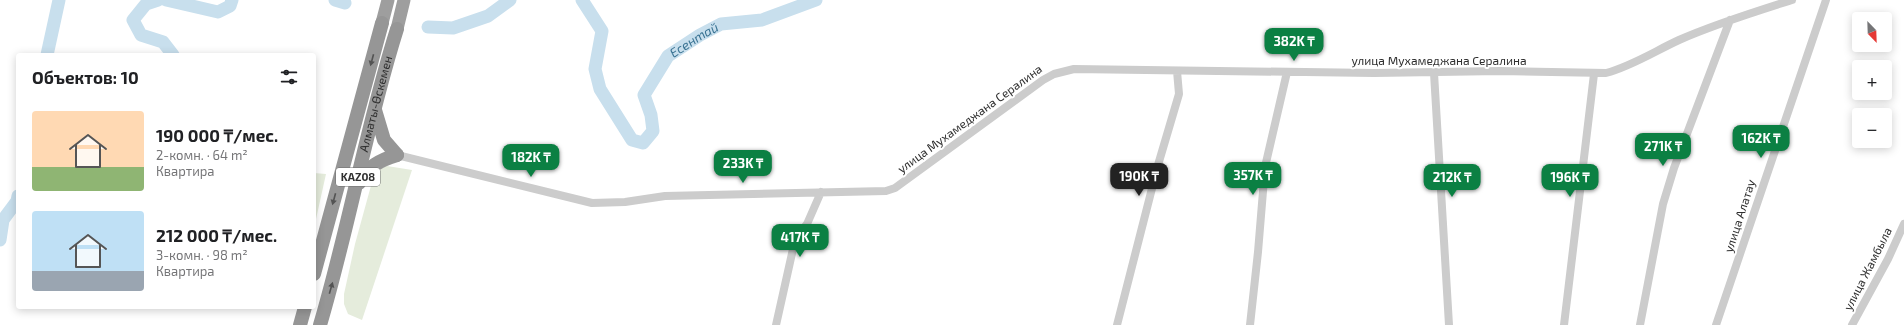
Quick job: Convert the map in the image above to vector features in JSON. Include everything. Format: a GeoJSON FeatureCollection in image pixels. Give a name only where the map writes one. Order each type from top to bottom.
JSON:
{"type":"FeatureCollection","features":[{"type":"Feature","properties":{"kind":"highway","name":"Алматы-Өскемен"},"geometry":{"type":"LineString","coordinates":[[316,267],[388,0]]}},
{"type":"Feature","properties":{"kind":"highway","name":"Алматы-Өскемен"},"geometry":{"type":"LineString","coordinates":[[320,325],[334,277],[374,106],[404,0]]}},
{"type":"Feature","properties":{"kind":"highway"},"geometry":{"type":"LineString","coordinates":[[354,191],[360,180],[373,165],[397,155],[384,140],[374,106]]}},
{"type":"Feature","properties":{"kind":"highway"},"geometry":{"type":"LineString","coordinates":[[300,325],[304,309]]}},
{"type":"Feature","properties":{"kind":"street","name":"улица Мухамеджана Сералина"},"geometry":{"type":"LineString","coordinates":[[397,155],[592,203],[625,202],[664,196],[886,191],[895,188],[1043,80],[1054,74],[1074,70],[1178,70],[1434,73],[1500,71],[1594,74],[1618,70],[1679,40],[1730,20],[1792,0]]}},
{"type":"Feature","properties":{"kind":"street","name":"улица Алатау"},"geometry":{"type":"LineString","coordinates":[[1716,325],[1826,0]]}},
{"type":"Feature","properties":{"kind":"street"},"geometry":{"type":"LineString","coordinates":[[1640,325],[1662,204],[1674,168],[1730,20]]}},
{"type":"Feature","properties":{"kind":"street"},"geometry":{"type":"LineString","coordinates":[[1117,325],[1158,165],[1179,94],[1178,70]]}},
{"type":"Feature","properties":{"kind":"street"},"geometry":{"type":"LineString","coordinates":[[1250,325],[1265,168],[1287,72]]}},
{"type":"Feature","properties":{"kind":"street"},"geometry":{"type":"LineString","coordinates":[[1434,73],[1449,325]]}},
{"type":"Feature","properties":{"kind":"street"},"geometry":{"type":"LineString","coordinates":[[1564,325],[1594,74]]}},
{"type":"Feature","properties":{"kind":"street"},"geometry":{"type":"LineString","coordinates":[[776,325],[795,240],[807,224],[821,192]]}},
{"type":"Feature","properties":{"kind":"street","name":"улица Жамбыла"},"geometry":{"type":"LineString","coordinates":[[1852,325],[1888,259],[1904,224]]}},
{"type":"Feature","properties":{"kind":"green space"},"geometry":{"type":"Polygon","coordinates":[[[387,166],[412,170],[362,320],[348,314],[344,304],[344,294],[355,244],[375,171],[387,166]]]}},
{"type":"Feature","properties":{"kind":"green space"},"geometry":{"type":"Polygon","coordinates":[[[316,173],[326,174],[316,219],[316,173]]]}},
{"type":"Feature","properties":{"kind":"waterway"},"geometry":{"type":"LineString","coordinates":[[47,53],[59,0]]}},
{"type":"Feature","properties":{"kind":"waterway","name":"Есентай"},"geometry":{"type":"LineString","coordinates":[[158,0],[146,4],[133,20],[141,35],[163,42],[171,53]]}},
{"type":"Feature","properties":{"kind":"waterway","name":"Есентай"},"geometry":{"type":"LineString","coordinates":[[166,0],[218,12],[230,6],[232,0]]}},
{"type":"Feature","properties":{"kind":"waterway","name":"Есентай"},"geometry":{"type":"LineString","coordinates":[[335,0],[345,3]]}},
{"type":"Feature","properties":{"kind":"waterway","name":"Есентай"},"geometry":{"type":"LineString","coordinates":[[428,27],[453,28],[488,16],[510,0]]}},
{"type":"Feature","properties":{"kind":"waterway","name":"Есентай"},"geometry":{"type":"LineString","coordinates":[[582,0],[602,31],[595,69],[600,89],[632,140],[643,143],[653,131],[651,115],[644,95],[668,56],[700,35],[721,24],[762,20],[816,0]]}},
{"type":"Feature","properties":{"kind":"waterway","name":"Есентай"},"geometry":{"type":"LineString","coordinates":[[0,240],[3,220],[16,202]]}}]}
